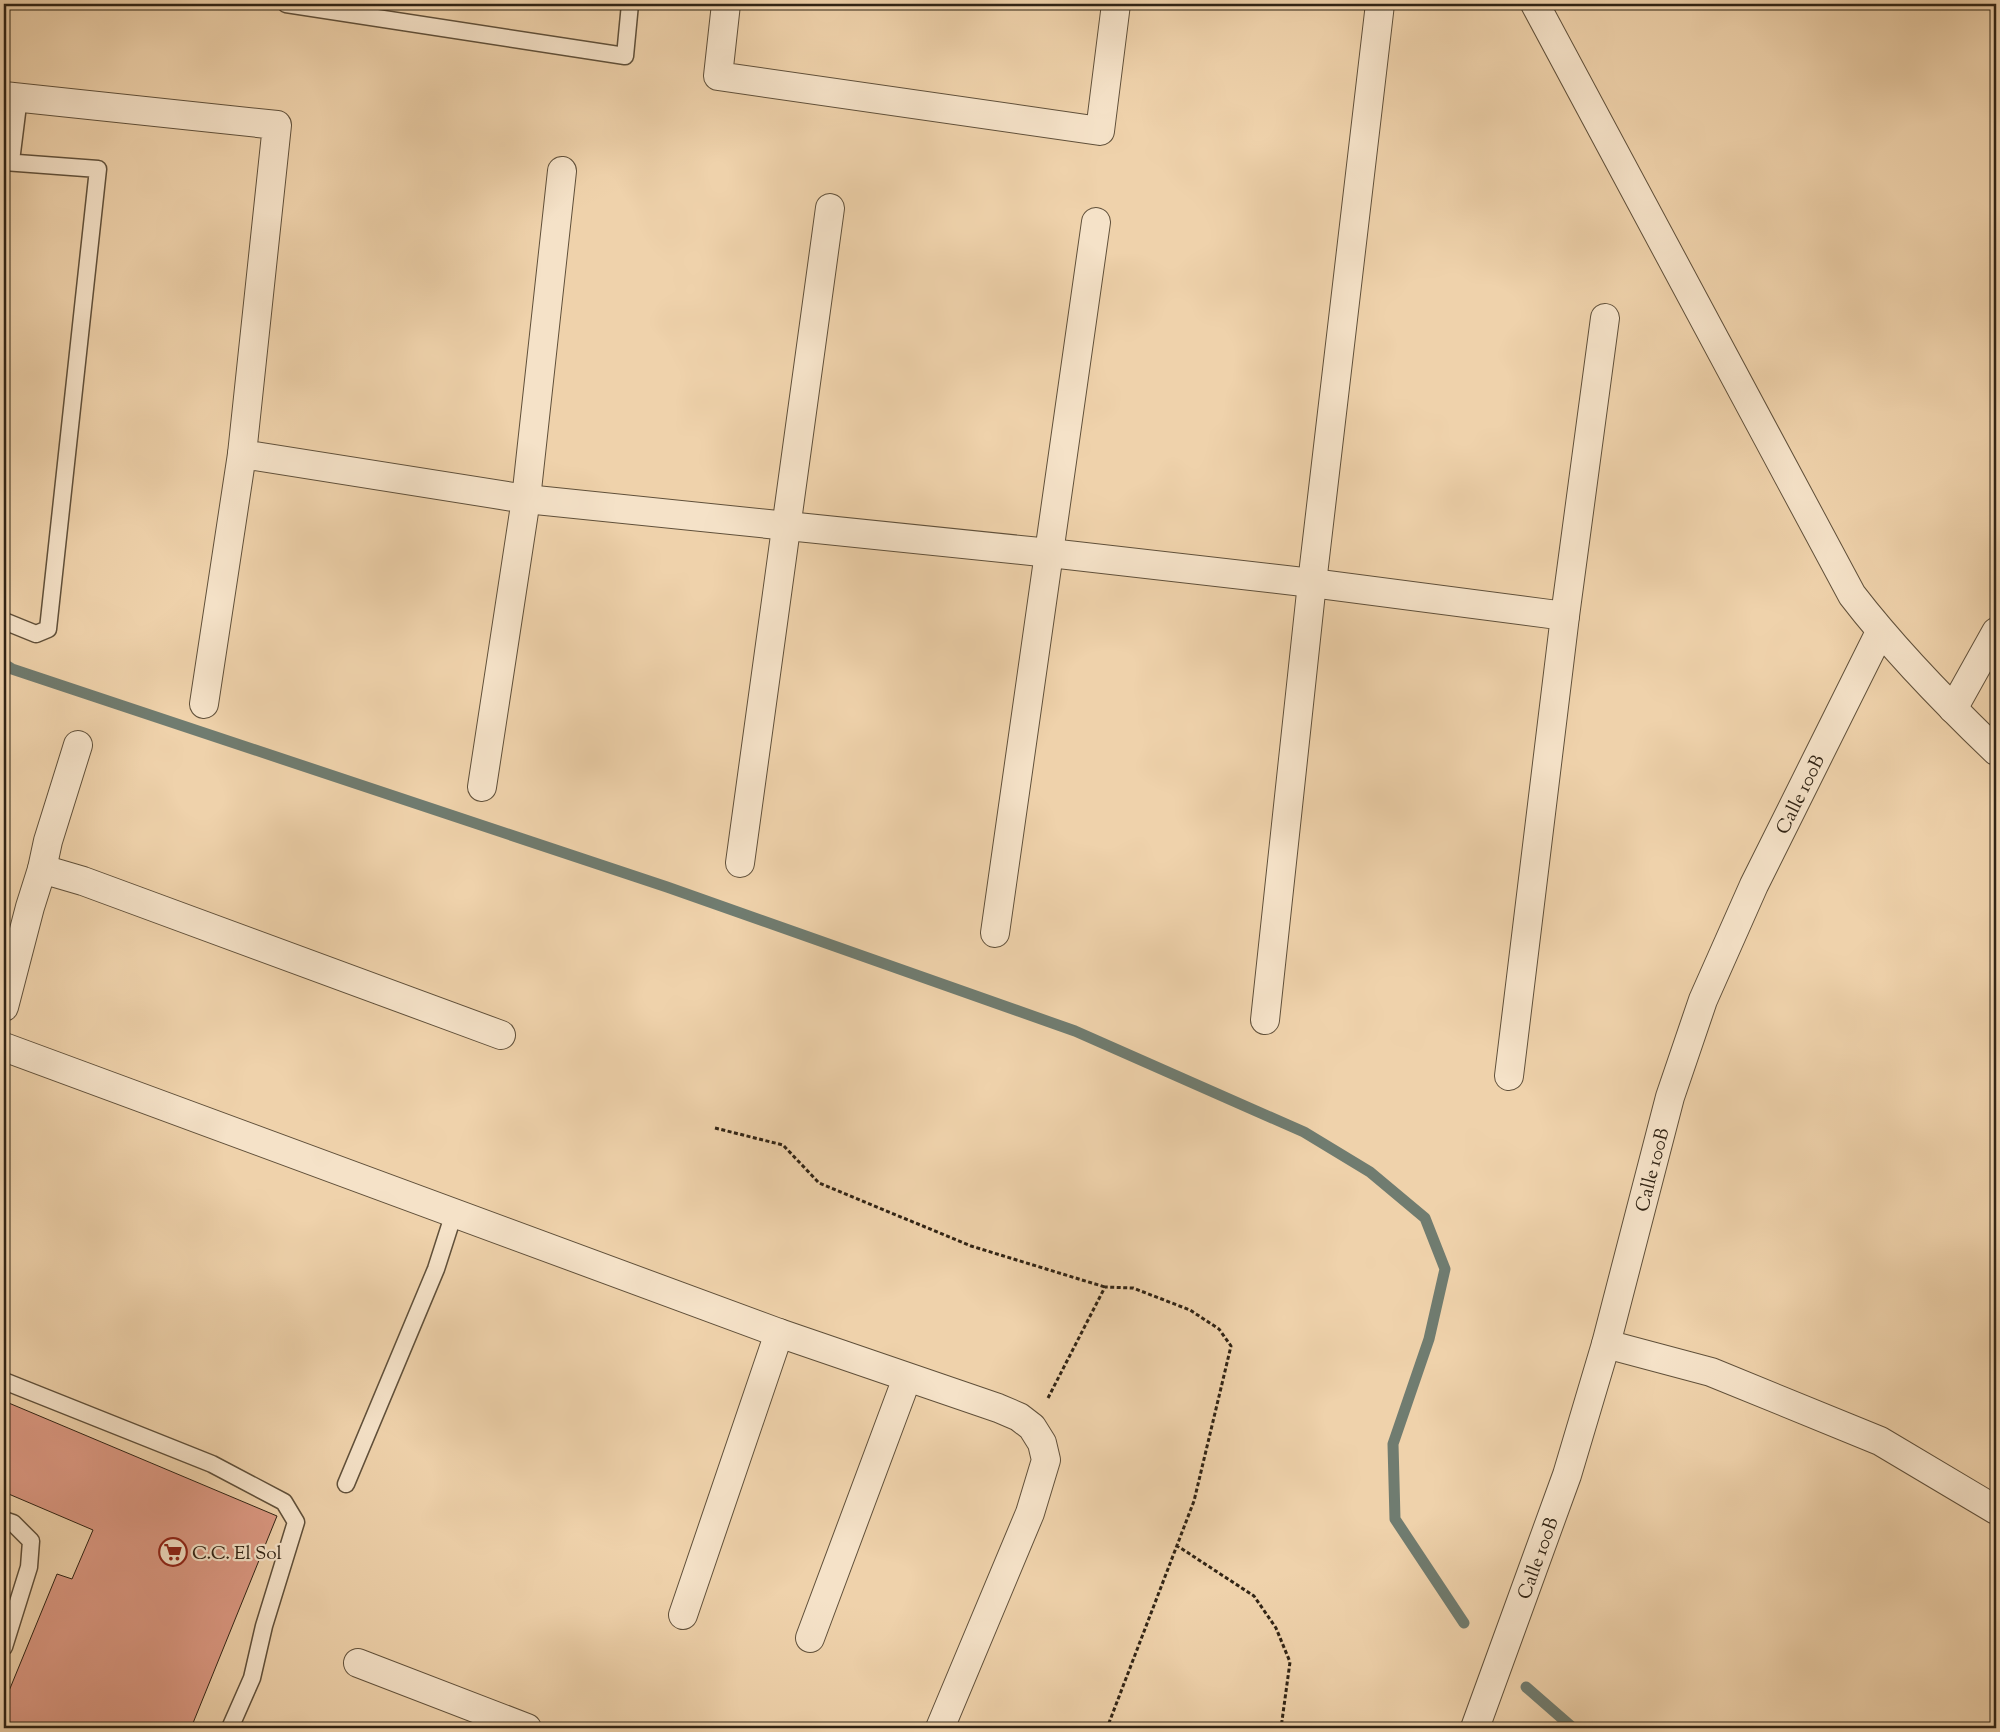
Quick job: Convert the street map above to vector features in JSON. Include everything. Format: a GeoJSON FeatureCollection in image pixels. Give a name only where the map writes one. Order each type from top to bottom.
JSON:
{"type":"FeatureCollection","features":[{"type":"Feature","properties":{"kind":"street"},"geometry":{"type":"LineString","coordinates":[[726,4],[718,76],[1100,131],[1116,4]]}},
{"type":"Feature","properties":{"kind":"street"},"geometry":{"type":"LineString","coordinates":[[1265,1020],[1312,583],[1380,4]]}},
{"type":"Feature","properties":{"kind":"street"},"geometry":{"type":"LineString","coordinates":[[1536,4],[1852,595],[1880,632],[1996,751]]}},
{"type":"Feature","properties":{"kind":"street"},"geometry":{"type":"LineString","coordinates":[[12,96],[277,125],[242,454],[204,704]]}},
{"type":"Feature","properties":{"kind":"street"},"geometry":{"type":"LineString","coordinates":[[482,787],[526,499],[562,171]]}},
{"type":"Feature","properties":{"kind":"street"},"geometry":{"type":"LineString","coordinates":[[740,863],[830,208]]}},
{"type":"Feature","properties":{"kind":"street"},"geometry":{"type":"LineString","coordinates":[[994,933],[1096,222]]}},
{"type":"Feature","properties":{"kind":"street"},"geometry":{"type":"LineString","coordinates":[[1509,1076],[1565,616],[1605,318]]}},
{"type":"Feature","properties":{"kind":"street"},"geometry":{"type":"LineString","coordinates":[[242,454],[526,499],[1050,553],[1312,583],[1565,616]]}},
{"type":"Feature","properties":{"kind":"street","name":"Calle 100B"},"geometry":{"type":"LineString","coordinates":[[1475,1728],[1567,1474],[1606,1344],[1670,1097],[1703,1000],[1754,885],[1880,632]]}},
{"type":"Feature","properties":{"kind":"street"},"geometry":{"type":"LineString","coordinates":[[1953,709],[1996,632]]}},
{"type":"Feature","properties":{"kind":"street"},"geometry":{"type":"LineString","coordinates":[[4,1007],[48,841],[78,745]]}},
{"type":"Feature","properties":{"kind":"street"},"geometry":{"type":"LineString","coordinates":[[42,869],[83,881],[501,1035]]}},
{"type":"Feature","properties":{"kind":"street"},"geometry":{"type":"LineString","coordinates":[[4,1047],[778,1332],[906,1378],[998,1408],[1019,1417],[1032,1428],[1042,1443],[1046,1460],[1030,1513],[940,1728]]}},
{"type":"Feature","properties":{"kind":"street"},"geometry":{"type":"LineString","coordinates":[[683,1615],[778,1332]]}},
{"type":"Feature","properties":{"kind":"street"},"geometry":{"type":"LineString","coordinates":[[1606,1344],[1711,1372],[1880,1441],[1996,1510]]}},
{"type":"Feature","properties":{"kind":"street"},"geometry":{"type":"LineString","coordinates":[[810,1638],[906,1378]]}},
{"type":"Feature","properties":{"kind":"street"},"geometry":{"type":"LineString","coordinates":[[358,1662],[527,1728]]}},
{"type":"Feature","properties":{"kind":"lane"},"geometry":{"type":"LineString","coordinates":[[286,4],[624,56],[630,4]]}},
{"type":"Feature","properties":{"kind":"lane"},"geometry":{"type":"LineString","coordinates":[[4,621],[36,634],[48,629],[98,169],[7,162],[12,96]]}},
{"type":"Feature","properties":{"kind":"lane"},"geometry":{"type":"LineString","coordinates":[[346,1484],[436,1269],[454,1213]]}},
{"type":"Feature","properties":{"kind":"lane"},"geometry":{"type":"LineString","coordinates":[[4,1382],[212,1464],[284,1502],[296,1522],[264,1626],[252,1678],[230,1728]]}},
{"type":"Feature","properties":{"kind":"lane"},"geometry":{"type":"LineString","coordinates":[[4,1520],[14,1523],[31,1541],[29,1567],[4,1647]]}},
{"type":"Feature","properties":{"kind":"path"},"geometry":{"type":"LineString","coordinates":[[715,1128],[783,1145],[819,1183],[971,1246],[1105,1287],[1133,1288],[1190,1310],[1219,1329],[1231,1346],[1194,1501],[1107,1728]]}},
{"type":"Feature","properties":{"kind":"path"},"geometry":{"type":"LineString","coordinates":[[1032,1428],[1105,1287]]}},
{"type":"Feature","properties":{"kind":"path"},"geometry":{"type":"LineString","coordinates":[[1176,1545],[1254,1596],[1276,1628],[1290,1662],[1281,1728]]}},
{"type":"Feature","properties":{"kind":"building","name":"C.C. El Sol"},"geometry":{"type":"Polygon","coordinates":[[[4,1401],[277,1516],[191,1728],[4,1728],[4,1703],[57,1574],[72,1579],[93,1530],[4,1492],[4,1401]]]}},
{"type":"Feature","properties":{"kind":"waterway"},"geometry":{"type":"LineString","coordinates":[[4,664],[12,669],[667,887],[1075,1031],[1304,1132],[1370,1172],[1425,1218],[1445,1269],[1429,1339],[1393,1444],[1395,1519],[1464,1623]]}},
{"type":"Feature","properties":{"kind":"waterway"},"geometry":{"type":"LineString","coordinates":[[1526,1687],[1573,1728]]}},
{"type":"Feature","properties":{"kind":"place","name":"C.C. El Sol"},"geometry":{"type":"Point","coordinates":[173,1552]}}]}
